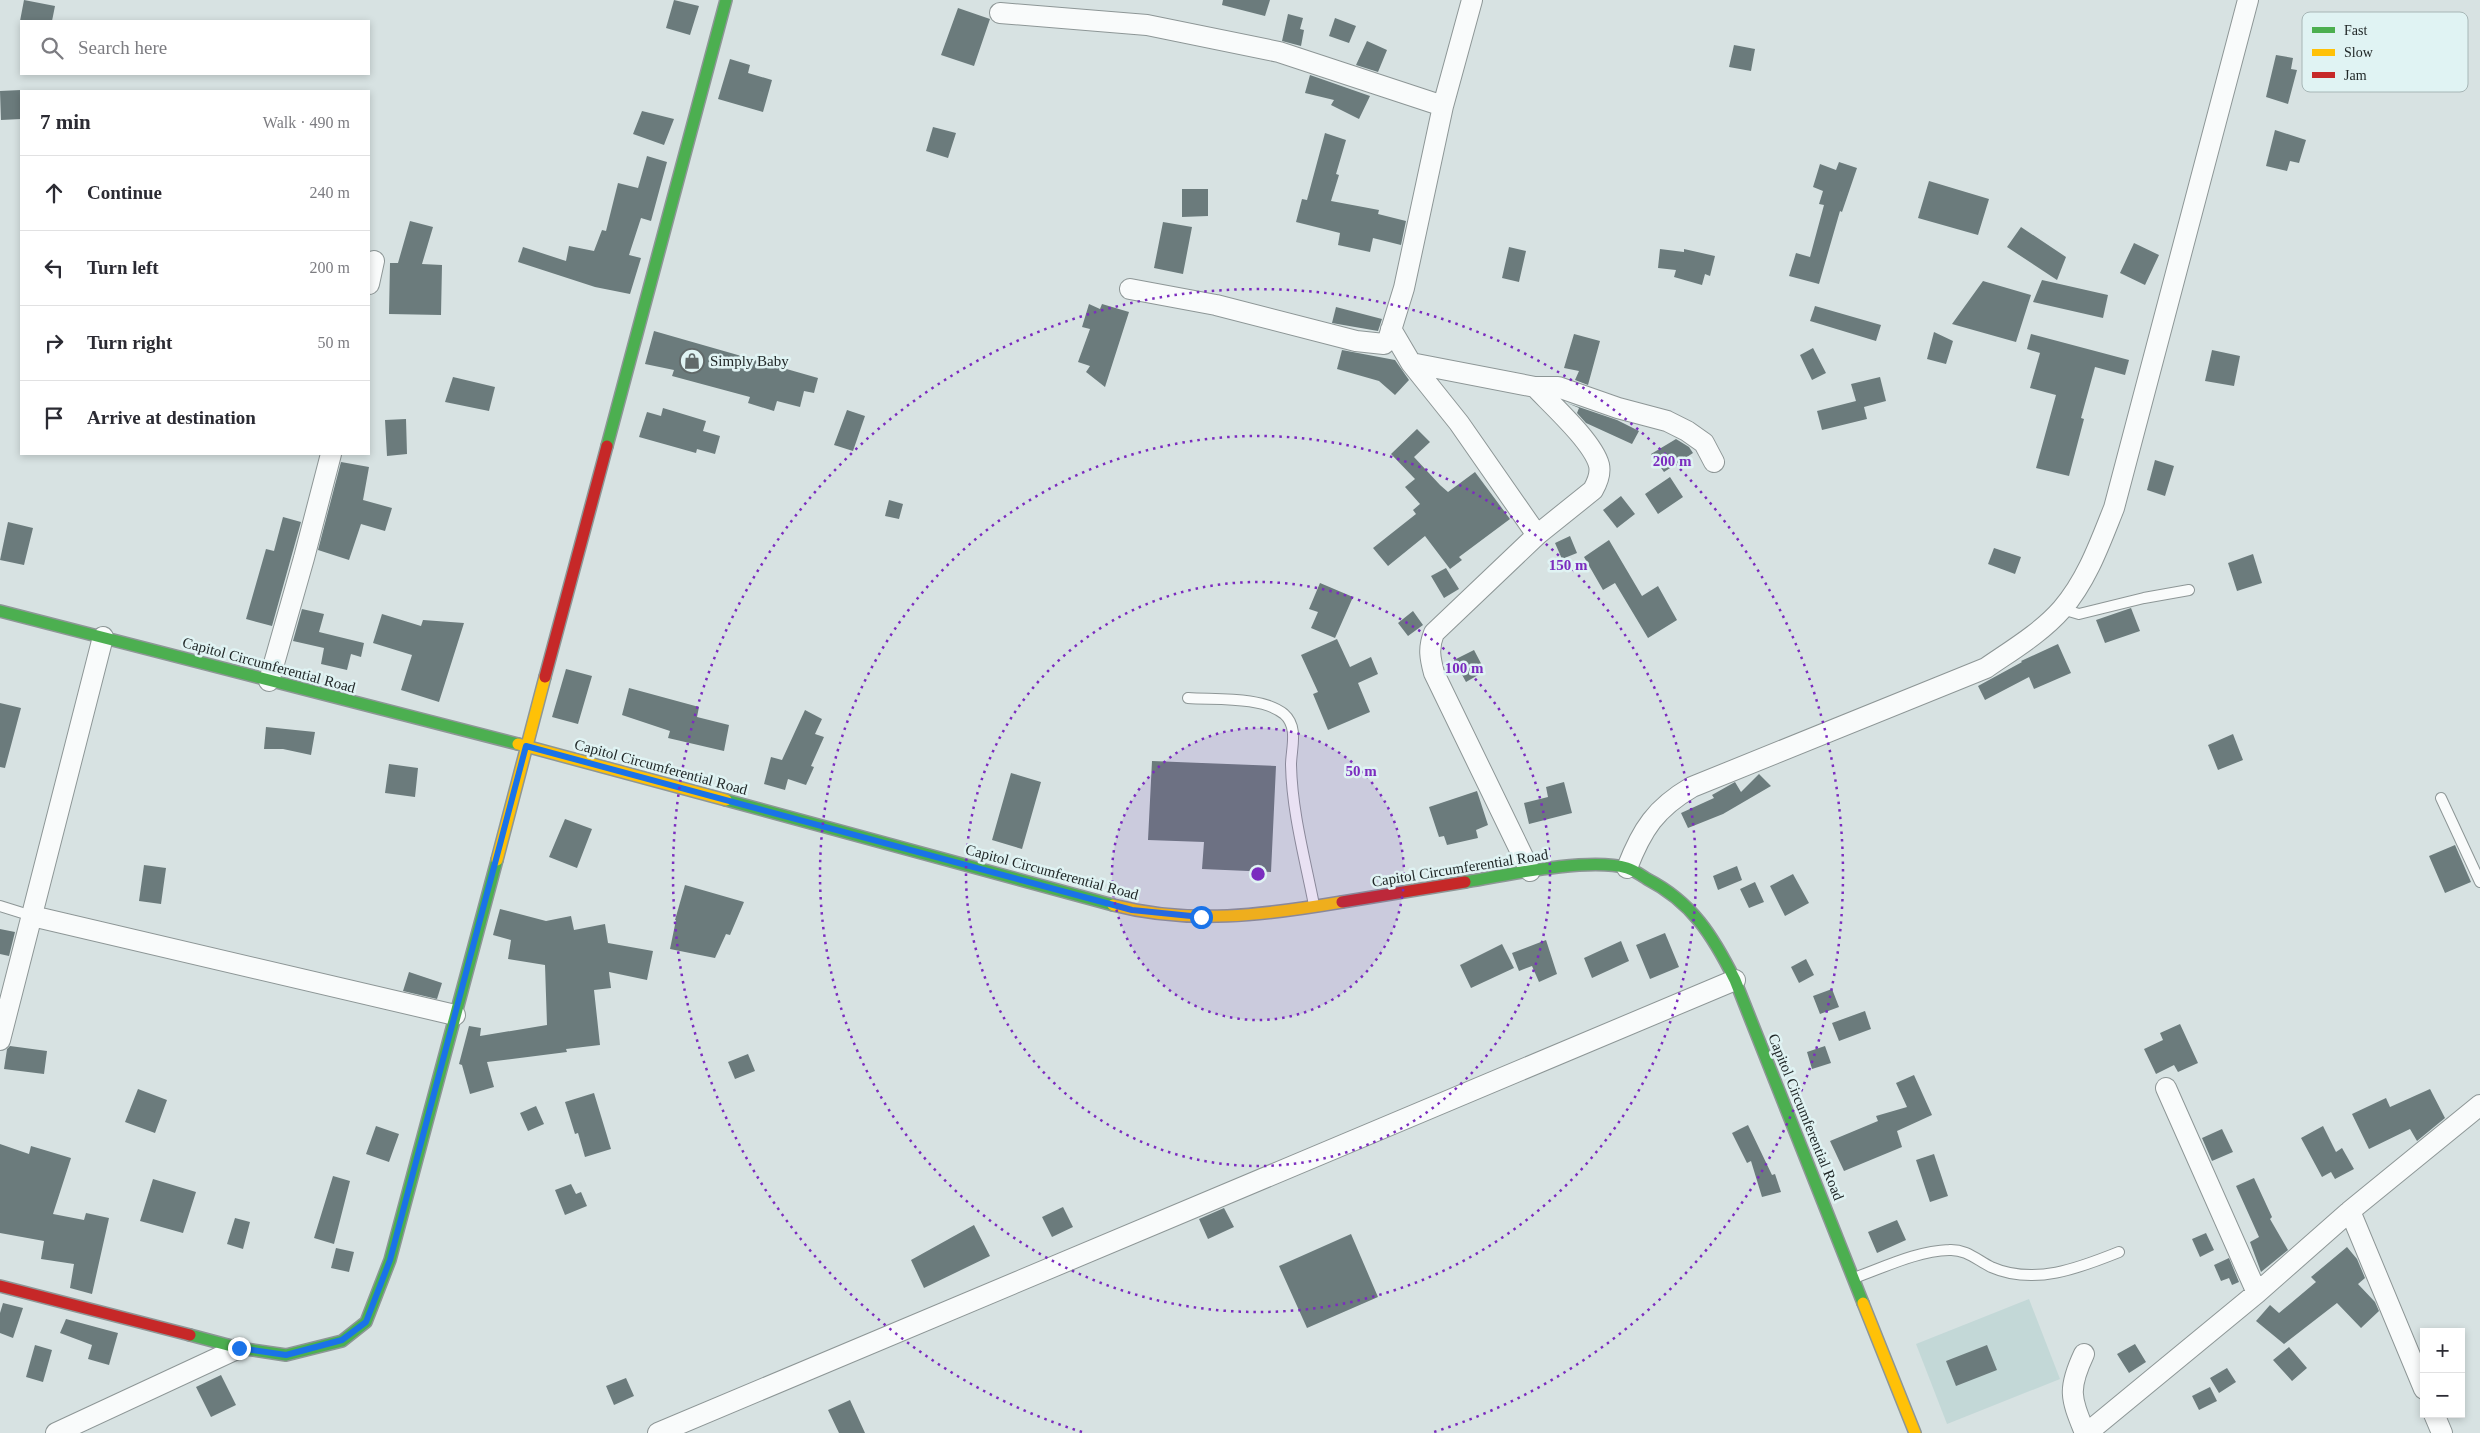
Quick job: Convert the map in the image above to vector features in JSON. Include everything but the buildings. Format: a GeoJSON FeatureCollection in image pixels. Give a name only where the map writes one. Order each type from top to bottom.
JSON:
{"type":"FeatureCollection","features":[{"type":"Feature","properties":{"kind":"main road"},"geometry":{"type":"LineString","coordinates":[[0,1286],[239,1348],[286,1355],[342,1340],[366,1322],[390,1260],[726,0]]}},
{"type":"Feature","properties":{"kind":"main road","name":"Capitol Circumferential Road"},"geometry":{"type":"LineString","coordinates":[[0,610],[526,746],[1132,910],[1201,917],[1265,915],[1530,871],[1590,865],[1627,868],[1662,886],[1694,912],[1718,946],[1735,980],[1915,1433]]}},
{"type":"Feature","properties":{"kind":"street"},"geometry":{"type":"LineString","coordinates":[[1130,289],[1216,305],[1373,344],[1379,345],[1387,342],[1404,288],[1444,106],[1472,0]]}},
{"type":"Feature","properties":{"kind":"street"},"geometry":{"type":"LineString","coordinates":[[1627,868],[1646,826],[1660,810],[1692,787],[1986,668],[2025,641],[2062,609],[2090,567],[2114,508],[2248,0]]}},
{"type":"Feature","properties":{"kind":"street"},"geometry":{"type":"LineString","coordinates":[[1000,14],[1147,25],[1270,50],[1375,82],[1444,106]]}},
{"type":"Feature","properties":{"kind":"street"},"geometry":{"type":"LineString","coordinates":[[370,279],[374,261]]}},
{"type":"Feature","properties":{"kind":"street"},"geometry":{"type":"LineString","coordinates":[[1391,329],[1411,363],[1459,423],[1537,535]]}},
{"type":"Feature","properties":{"kind":"street"},"geometry":{"type":"LineString","coordinates":[[1411,363],[1535,387],[1558,387],[1618,408],[1666,421],[1688,431],[1704,443],[1714,462]]}},
{"type":"Feature","properties":{"kind":"street"},"geometry":{"type":"LineString","coordinates":[[1530,871],[1434,673],[1430,657],[1430,644],[1434,633],[1537,535],[1593,490],[1598,480],[1599,465],[1591,448],[1535,387]]}},
{"type":"Feature","properties":{"kind":"street"},"geometry":{"type":"LineString","coordinates":[[269,681],[331,455]]}},
{"type":"Feature","properties":{"kind":"street"},"geometry":{"type":"LineString","coordinates":[[0,1040],[103,637]]}},
{"type":"Feature","properties":{"kind":"street"},"geometry":{"type":"LineString","coordinates":[[32,916],[455,1015]]}},
{"type":"Feature","properties":{"kind":"street"},"geometry":{"type":"LineString","coordinates":[[658,1433],[1735,980]]}},
{"type":"Feature","properties":{"kind":"street"},"geometry":{"type":"LineString","coordinates":[[2166,1088],[2257,1293]]}},
{"type":"Feature","properties":{"kind":"street"},"geometry":{"type":"LineString","coordinates":[[2084,1354],[2075,1372],[2072,1389],[2073,1404],[2086,1433],[2257,1293],[2350,1211],[2480,1105]]}},
{"type":"Feature","properties":{"kind":"street"},"geometry":{"type":"LineString","coordinates":[[2350,1211],[2420,1379]]}},
{"type":"Feature","properties":{"kind":"street"},"geometry":{"type":"LineString","coordinates":[[56,1433],[239,1348]]}},
{"type":"Feature","properties":{"kind":"street"},"geometry":{"type":"LineString","coordinates":[[2436,1418],[2442,1433]]}},
{"type":"Feature","properties":{"kind":"lane"},"geometry":{"type":"LineString","coordinates":[[2062,609],[2079,614],[2144,598],[2189,590]]}},
{"type":"Feature","properties":{"kind":"lane"},"geometry":{"type":"LineString","coordinates":[[1188,698],[1257,702],[1277,709],[1287,716],[1292,728],[1294,741],[1291,764],[1294,797],[1314,907]]}},
{"type":"Feature","properties":{"kind":"lane"},"geometry":{"type":"LineString","coordinates":[[2441,798],[2480,882]]}},
{"type":"Feature","properties":{"kind":"lane"},"geometry":{"type":"LineString","coordinates":[[0,906],[32,916]]}},
{"type":"Feature","properties":{"kind":"lane"},"geometry":{"type":"LineString","coordinates":[[1854,1278],[1923,1254],[1951,1250],[1969,1253],[1991,1267],[2024,1276],[2050,1275],[2078,1268],[2120,1252]]}},
{"type":"Feature","properties":{"kind":"shaded area"},"geometry":{"type":"Polygon","coordinates":[[[2029,1299],[2060,1379],[1947,1424],[1916,1344],[2029,1299]]]}},
{"type":"Feature","properties":{"kind":"traffic: fast"},"geometry":{"type":"LineString","coordinates":[[607,446],[726,0]]}},
{"type":"Feature","properties":{"kind":"traffic: fast"},"geometry":{"type":"LineString","coordinates":[[0,611],[518,744]]}},
{"type":"Feature","properties":{"kind":"traffic: fast"},"geometry":{"type":"LineString","coordinates":[[726,800],[1113,905]]}},
{"type":"Feature","properties":{"kind":"traffic: fast"},"geometry":{"type":"LineString","coordinates":[[190,1335],[239,1348],[286,1355],[342,1341],[366,1322],[390,1260],[497,860]]}},
{"type":"Feature","properties":{"kind":"traffic: fast"},"geometry":{"type":"LineString","coordinates":[[1465,882],[1547,868],[1611,865],[1627,868],[1637,873],[1663,888],[1689,909],[1709,935],[1735,980],[1863,1303]]}},
{"type":"Feature","properties":{"kind":"traffic: slow"},"geometry":{"type":"LineString","coordinates":[[497,860],[545,677]]}},
{"type":"Feature","properties":{"kind":"traffic: slow"},"geometry":{"type":"LineString","coordinates":[[518,744],[726,800]]}},
{"type":"Feature","properties":{"kind":"traffic: slow"},"geometry":{"type":"LineString","coordinates":[[1113,905],[1170,915],[1228,916],[1285,911],[1342,902]]}},
{"type":"Feature","properties":{"kind":"traffic: slow"},"geometry":{"type":"LineString","coordinates":[[1863,1303],[1915,1433]]}},
{"type":"Feature","properties":{"kind":"traffic: jam"},"geometry":{"type":"LineString","coordinates":[[545,677],[607,446]]}},
{"type":"Feature","properties":{"kind":"traffic: jam"},"geometry":{"type":"LineString","coordinates":[[1342,902],[1465,882]]}},
{"type":"Feature","properties":{"kind":"traffic: jam"},"geometry":{"type":"LineString","coordinates":[[0,1286],[190,1335]]}},
{"type":"Feature","properties":{"kind":"place","name":"Simply Baby"},"geometry":{"type":"Point","coordinates":[692,361]}},
{"type":"Feature","properties":{"kind":"route"},"geometry":{"type":"LineString","coordinates":[[239,1348],[286,1355],[318,1349],[342,1340],[366,1322],[390,1260],[526,746],[1132,910],[1201,917]]}}]}
